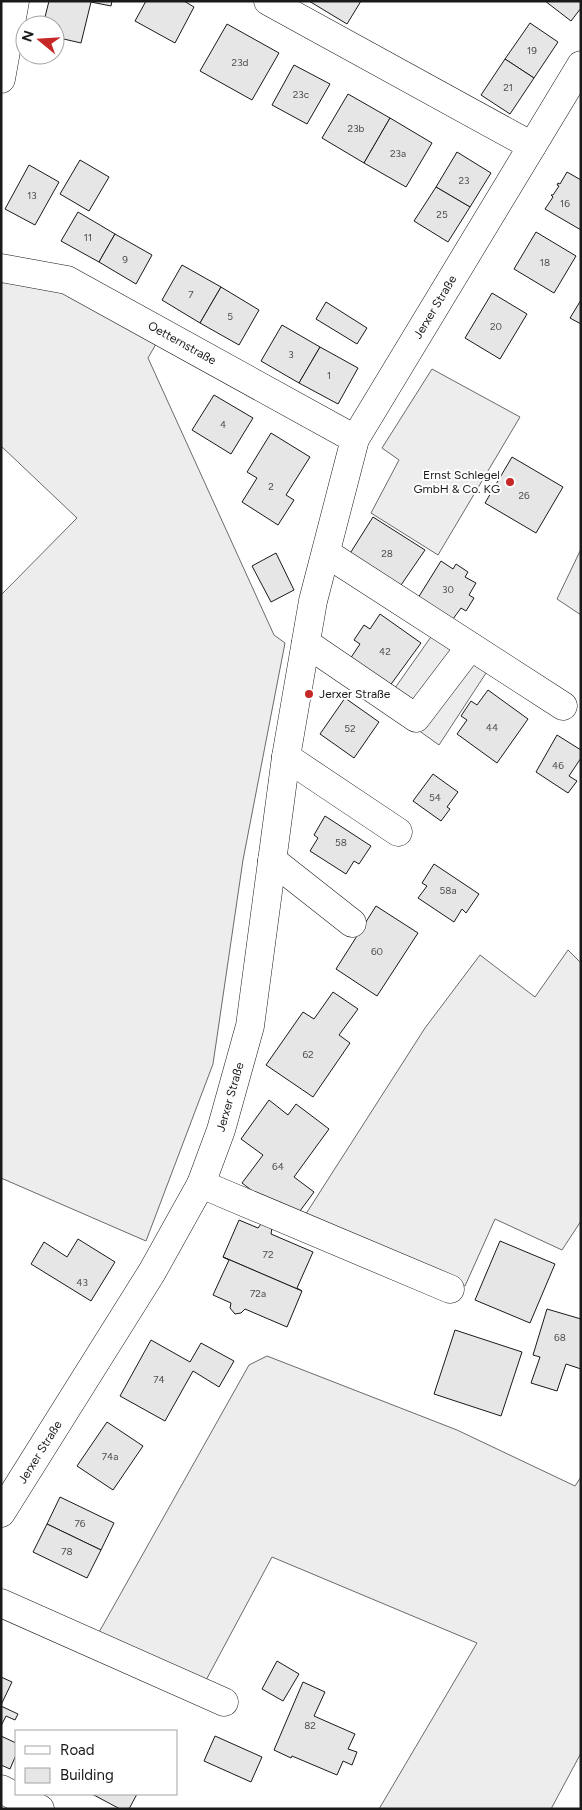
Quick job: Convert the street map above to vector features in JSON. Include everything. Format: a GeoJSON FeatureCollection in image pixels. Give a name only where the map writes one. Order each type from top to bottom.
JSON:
{"type":"FeatureCollection","features":[{"type":"Feature","properties":{"kind":"street"},"geometry":{"type":"LineString","coordinates":[[268,1],[532,146]]}},
{"type":"Feature","properties":{"kind":"street"},"geometry":{"type":"LineString","coordinates":[[1,79],[10,8]]}},
{"type":"Feature","properties":{"kind":"street","name":"Jerxer Straße"},"geometry":{"type":"LineString","coordinates":[[1,1513],[152,1272],[201,1184],[221,1130],[250,1026],[286,756],[313,602],[355,439],[581,65]]}},
{"type":"Feature","properties":{"kind":"street","name":"Oetternstraße"},"geometry":{"type":"LineString","coordinates":[[1,268],[67,280],[355,439]]}},
{"type":"Feature","properties":{"kind":"street"},"geometry":{"type":"LineString","coordinates":[[326,553],[563,706]]}},
{"type":"Feature","properties":{"kind":"street"},"geometry":{"type":"LineString","coordinates":[[306,643],[416,718],[470,647]]}},
{"type":"Feature","properties":{"kind":"street"},"geometry":{"type":"LineString","coordinates":[[286,756],[398,832]]}},
{"type":"Feature","properties":{"kind":"street"},"geometry":{"type":"LineString","coordinates":[[272,860],[352,923]]}},
{"type":"Feature","properties":{"kind":"street"},"geometry":{"type":"LineString","coordinates":[[201,1184],[450,1289]]}},
{"type":"Feature","properties":{"kind":"street"},"geometry":{"type":"LineString","coordinates":[[1,1603],[224,1702]]}},
{"type":"Feature","properties":{"kind":"street"},"geometry":{"type":"LineString","coordinates":[[1,1789],[40,1809]]}},
{"type":"Feature","properties":{"kind":"shaded area"},"geometry":{"type":"Polygon","coordinates":[[[8,280],[57,289],[156,344],[148,358],[274,635],[285,643],[243,860],[213,1064],[146,1241],[1,1178],[1,595],[77,518],[1,446],[1,284],[8,280]]]}},
{"type":"Feature","properties":{"kind":"shaded area"},"geometry":{"type":"Polygon","coordinates":[[[432,369],[520,417],[438,555],[371,513],[399,460],[382,448],[432,369]]]}},
{"type":"Feature","properties":{"kind":"shaded area"},"geometry":{"type":"Polygon","coordinates":[[[581,549],[581,615],[557,599],[581,549]]]}},
{"type":"Feature","properties":{"kind":"shaded area"},"geometry":{"type":"Polygon","coordinates":[[[433,634],[488,670],[439,745],[383,705],[433,634]]]}},
{"type":"Feature","properties":{"kind":"shaded area"},"geometry":{"type":"Polygon","coordinates":[[[568,950],[581,963],[581,1221],[562,1250],[495,1219],[465,1286],[302,1220],[425,1028],[480,955],[535,997],[568,950]]]}},
{"type":"Feature","properties":{"kind":"shaded area"},"geometry":{"type":"Polygon","coordinates":[[[267,1356],[457,1430],[575,1486],[581,1477],[581,1753],[551,1809],[379,1809],[477,1643],[272,1557],[205,1682],[98,1634],[249,1365],[267,1356]]]}},
{"type":"Feature","properties":{"kind":"building"},"geometry":{"type":"Polygon","coordinates":[[[49,1],[112,1],[111,6],[91,2],[81,43],[65,39],[65,15],[46,15],[49,1]]]}},
{"type":"Feature","properties":{"kind":"building"},"geometry":{"type":"Polygon","coordinates":[[[146,1],[184,1],[194,7],[175,43],[135,21],[146,1]]]}},
{"type":"Feature","properties":{"kind":"building"},"geometry":{"type":"Polygon","coordinates":[[[309,1],[361,1],[347,24],[309,1]]]}},
{"type":"Feature","properties":{"kind":"building"},"geometry":{"type":"Polygon","coordinates":[[[545,1],[581,1],[581,8],[571,21],[545,1]]]}},
{"type":"Feature","properties":{"kind":"building"},"geometry":{"type":"Polygon","coordinates":[[[530,23],[558,42],[534,78],[505,59],[530,23]]]}},
{"type":"Feature","properties":{"kind":"building"},"geometry":{"type":"Polygon","coordinates":[[[227,24],[279,53],[252,100],[200,71],[227,24]]]}},
{"type":"Feature","properties":{"kind":"building"},"geometry":{"type":"Polygon","coordinates":[[[505,59],[534,78],[510,114],[481,95],[505,59]]]}},
{"type":"Feature","properties":{"kind":"building"},"geometry":{"type":"Polygon","coordinates":[[[294,65],[330,84],[307,124],[272,105],[294,65]]]}},
{"type":"Feature","properties":{"kind":"building"},"geometry":{"type":"Polygon","coordinates":[[[348,94],[390,118],[364,163],[322,138],[348,94]]]}},
{"type":"Feature","properties":{"kind":"building"},"geometry":{"type":"Polygon","coordinates":[[[390,118],[432,143],[406,187],[364,163],[390,118]]]}},
{"type":"Feature","properties":{"kind":"building"},"geometry":{"type":"Polygon","coordinates":[[[457,152],[491,173],[470,207],[436,187],[457,152]]]}},
{"type":"Feature","properties":{"kind":"building"},"geometry":{"type":"Polygon","coordinates":[[[80,160],[109,177],[89,211],[60,194],[80,160]]]}},
{"type":"Feature","properties":{"kind":"building"},"geometry":{"type":"Polygon","coordinates":[[[29,165],[59,182],[35,225],[5,209],[29,165]]]}},
{"type":"Feature","properties":{"kind":"building"},"geometry":{"type":"Polygon","coordinates":[[[567,172],[581,180],[581,230],[545,209],[553,197],[551,195],[559,186],[557,185],[558,183],[560,184],[567,172]]]}},
{"type":"Feature","properties":{"kind":"building"},"geometry":{"type":"Polygon","coordinates":[[[436,187],[470,207],[448,242],[414,221],[436,187]]]}},
{"type":"Feature","properties":{"kind":"building"},"geometry":{"type":"Polygon","coordinates":[[[78,212],[115,234],[99,262],[61,241],[78,212]]]}},
{"type":"Feature","properties":{"kind":"building"},"geometry":{"type":"Polygon","coordinates":[[[536,232],[576,256],[554,293],[514,269],[536,232]]]}},
{"type":"Feature","properties":{"kind":"building"},"geometry":{"type":"Polygon","coordinates":[[[115,234],[152,255],[136,284],[99,262],[115,234]]]}},
{"type":"Feature","properties":{"kind":"building"},"geometry":{"type":"Polygon","coordinates":[[[182,265],[221,287],[200,323],[162,300],[182,265]]]}},
{"type":"Feature","properties":{"kind":"building"},"geometry":{"type":"Polygon","coordinates":[[[221,287],[259,310],[239,345],[200,323],[221,287]]]}},
{"type":"Feature","properties":{"kind":"building"},"geometry":{"type":"Polygon","coordinates":[[[492,293],[527,314],[500,359],[465,338],[492,293]]]}},
{"type":"Feature","properties":{"kind":"building"},"geometry":{"type":"Polygon","coordinates":[[[581,300],[581,324],[570,318],[581,300]]]}},
{"type":"Feature","properties":{"kind":"building"},"geometry":{"type":"Polygon","coordinates":[[[326,302],[367,328],[357,344],[316,319],[326,302]]]}},
{"type":"Feature","properties":{"kind":"building"},"geometry":{"type":"Polygon","coordinates":[[[282,325],[320,347],[299,383],[261,361],[282,325]]]}},
{"type":"Feature","properties":{"kind":"building"},"geometry":{"type":"Polygon","coordinates":[[[320,347],[358,368],[338,404],[299,383],[320,347]]]}},
{"type":"Feature","properties":{"kind":"building"},"geometry":{"type":"Polygon","coordinates":[[[214,395],[253,418],[231,454],[192,430],[214,395]]]}},
{"type":"Feature","properties":{"kind":"building"},"geometry":{"type":"Polygon","coordinates":[[[271,433],[310,457],[286,495],[294,500],[278,525],[242,502],[257,478],[247,472],[271,433]]]}},
{"type":"Feature","properties":{"kind":"building"},"geometry":{"type":"Polygon","coordinates":[[[512,457],[563,487],[536,533],[485,503],[512,457]]]}},
{"type":"Feature","properties":{"kind":"building"},"geometry":{"type":"Polygon","coordinates":[[[373,517],[425,550],[399,588],[349,555],[373,517]]]}},
{"type":"Feature","properties":{"kind":"building"},"geometry":{"type":"Polygon","coordinates":[[[276,553],[294,590],[271,602],[252,566],[276,553]]]}},
{"type":"Feature","properties":{"kind":"building"},"geometry":{"type":"Polygon","coordinates":[[[441,561],[453,569],[456,564],[468,572],[465,577],[476,583],[469,595],[474,598],[466,611],[461,608],[453,619],[418,598],[441,561]]]}},
{"type":"Feature","properties":{"kind":"building"},"geometry":{"type":"Polygon","coordinates":[[[380,614],[421,643],[389,687],[350,659],[360,644],[354,640],[364,625],[370,629],[380,614]]]}},
{"type":"Feature","properties":{"kind":"building"},"geometry":{"type":"Polygon","coordinates":[[[488,690],[528,719],[497,763],[457,734],[467,720],[461,716],[471,701],[477,705],[488,690]]]}},
{"type":"Feature","properties":{"kind":"building"},"geometry":{"type":"Polygon","coordinates":[[[345,698],[379,722],[354,758],[320,734],[345,698]]]}},
{"type":"Feature","properties":{"kind":"building"},"geometry":{"type":"Polygon","coordinates":[[[557,735],[581,750],[581,758],[569,776],[577,781],[568,793],[536,772],[557,735]]]}},
{"type":"Feature","properties":{"kind":"building"},"geometry":{"type":"Polygon","coordinates":[[[433,774],[458,792],[447,807],[450,809],[441,821],[413,801],[433,774]]]}},
{"type":"Feature","properties":{"kind":"building"},"geometry":{"type":"Polygon","coordinates":[[[325,816],[371,846],[359,864],[354,861],[346,874],[310,851],[318,838],[314,835],[325,816]]]}},
{"type":"Feature","properties":{"kind":"building"},"geometry":{"type":"Polygon","coordinates":[[[434,864],[479,894],[466,913],[462,909],[454,922],[418,898],[427,886],[422,883],[434,864]]]}},
{"type":"Feature","properties":{"kind":"building"},"geometry":{"type":"Polygon","coordinates":[[[376,906],[418,933],[377,996],[336,969],[376,906]]]}},
{"type":"Feature","properties":{"kind":"building"},"geometry":{"type":"Polygon","coordinates":[[[333,992],[358,1009],[339,1035],[350,1043],[313,1097],[266,1065],[303,1012],[314,1019],[333,992]]]}},
{"type":"Feature","properties":{"kind":"building"},"geometry":{"type":"Polygon","coordinates":[[[269,1100],[288,1115],[296,1104],[329,1129],[294,1177],[314,1192],[297,1215],[280,1202],[275,1208],[242,1183],[263,1155],[241,1139],[269,1100]]]}},
{"type":"Feature","properties":{"kind":"building"},"geometry":{"type":"Polygon","coordinates":[[[239,1220],[258,1228],[261,1224],[272,1228],[271,1234],[313,1252],[297,1288],[302,1291],[223,1257],[239,1220]]]}},
{"type":"Feature","properties":{"kind":"building"},"geometry":{"type":"Polygon","coordinates":[[[78,1239],[115,1262],[91,1301],[31,1264],[44,1242],[67,1257],[78,1239]]]}},
{"type":"Feature","properties":{"kind":"building"},"geometry":{"type":"Polygon","coordinates":[[[500,1241],[555,1264],[530,1323],[475,1300],[500,1241]]]}},
{"type":"Feature","properties":{"kind":"building"},"geometry":{"type":"Polygon","coordinates":[[[223,1257],[302,1291],[287,1327],[245,1309],[241,1313],[235,1314],[230,1308],[231,1303],[213,1295],[229,1260],[223,1257]]]}},
{"type":"Feature","properties":{"kind":"building"},"geometry":{"type":"Polygon","coordinates":[[[547,1309],[581,1319],[581,1369],[566,1364],[557,1391],[531,1383],[540,1357],[533,1355],[547,1309]]]}},
{"type":"Feature","properties":{"kind":"building"},"geometry":{"type":"Polygon","coordinates":[[[455,1330],[522,1352],[501,1416],[434,1394],[455,1330]]]}},
{"type":"Feature","properties":{"kind":"building"},"geometry":{"type":"Polygon","coordinates":[[[151,1340],[190,1362],[201,1343],[234,1361],[219,1387],[193,1371],[165,1421],[120,1396],[151,1340]]]}},
{"type":"Feature","properties":{"kind":"building"},"geometry":{"type":"Polygon","coordinates":[[[107,1422],[143,1446],[113,1490],[77,1466],[107,1422]]]}},
{"type":"Feature","properties":{"kind":"building"},"geometry":{"type":"Polygon","coordinates":[[[60,1497],[114,1523],[101,1550],[47,1524],[60,1497]]]}},
{"type":"Feature","properties":{"kind":"building"},"geometry":{"type":"Polygon","coordinates":[[[47,1524],[101,1550],[87,1578],[33,1552],[47,1524]]]}},
{"type":"Feature","properties":{"kind":"building"},"geometry":{"type":"Polygon","coordinates":[[[277,1661],[299,1674],[283,1701],[262,1689],[277,1661]]]}},
{"type":"Feature","properties":{"kind":"building"},"geometry":{"type":"Polygon","coordinates":[[[1,1677],[12,1682],[1,1705],[1,1677]]]}},
{"type":"Feature","properties":{"kind":"building"},"geometry":{"type":"Polygon","coordinates":[[[303,1682],[325,1692],[314,1716],[355,1734],[348,1749],[357,1752],[352,1765],[343,1761],[337,1775],[274,1750],[303,1682]]]}},
{"type":"Feature","properties":{"kind":"building"},"geometry":{"type":"Polygon","coordinates":[[[1,1706],[18,1714],[15,1720],[6,1716],[1,1726],[1,1706]]]}},
{"type":"Feature","properties":{"kind":"building"},"geometry":{"type":"Polygon","coordinates":[[[1,1736],[15,1743],[15,1757],[10,1769],[1,1765],[1,1736]]]}},
{"type":"Feature","properties":{"kind":"building"},"geometry":{"type":"Polygon","coordinates":[[[215,1736],[262,1757],[251,1782],[204,1761],[215,1736]]]}},
{"type":"Feature","properties":{"kind":"building"},"geometry":{"type":"Polygon","coordinates":[[[94,1795],[136,1795],[129,1809],[120,1809],[94,1795]]]}},
{"type":"Feature","properties":{"kind":"place","name":"Ernst Schlegel GmbH & Co. KG"},"geometry":{"type":"Point","coordinates":[510,482]}},
{"type":"Feature","properties":{"kind":"place","name":"Jerxer Straße"},"geometry":{"type":"Point","coordinates":[309,694]}}]}
